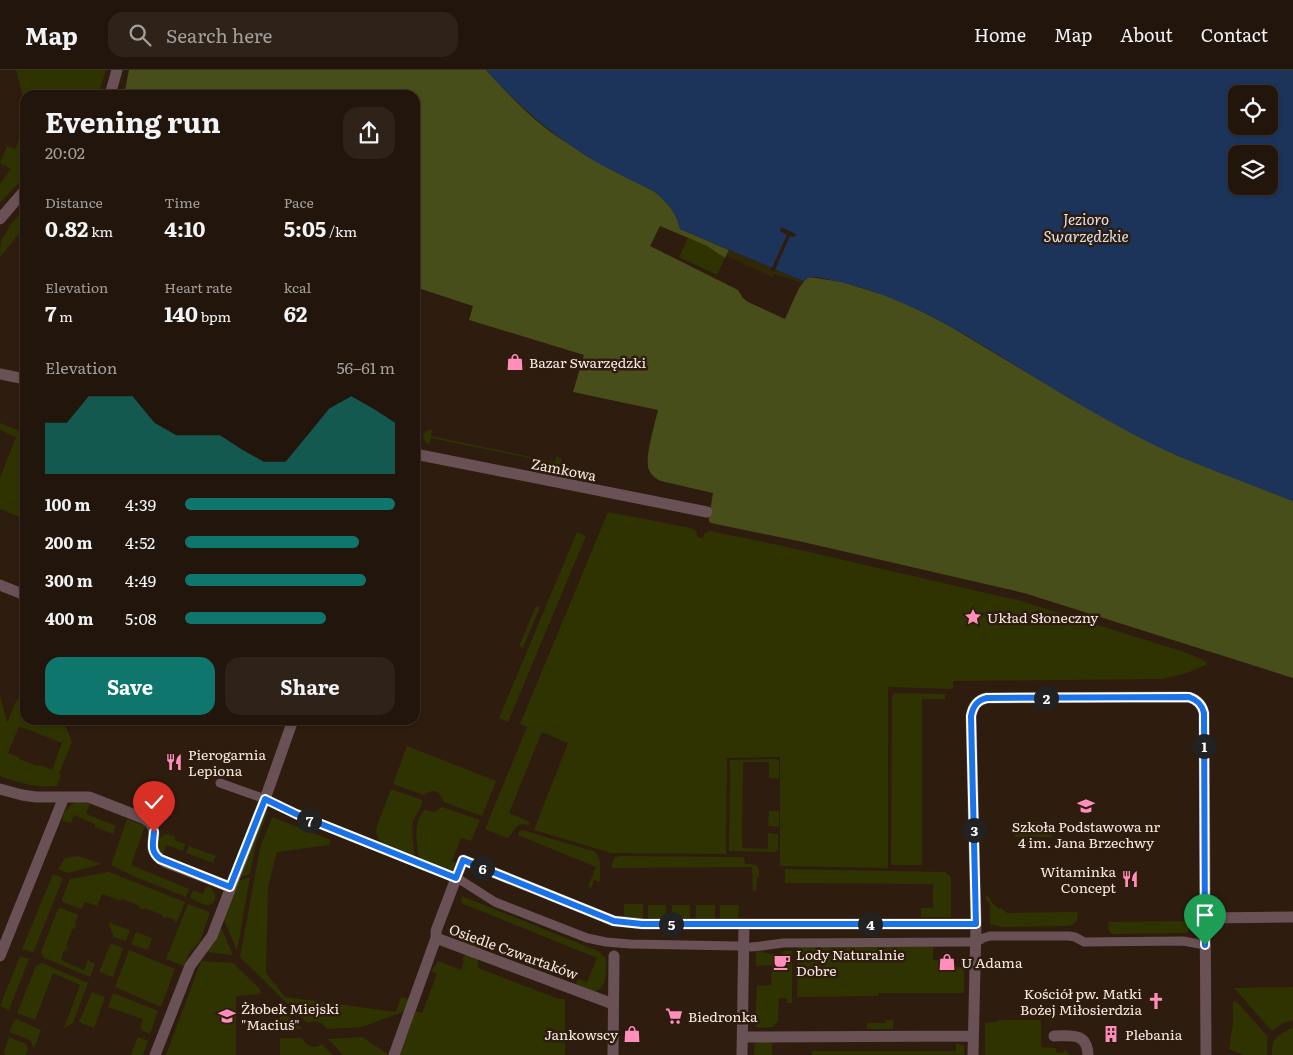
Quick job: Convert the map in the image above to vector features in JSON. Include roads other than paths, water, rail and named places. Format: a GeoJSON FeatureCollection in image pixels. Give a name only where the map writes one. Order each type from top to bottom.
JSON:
{"type":"FeatureCollection","features":[{"type":"Feature","properties":{"kind":"street"},"geometry":{"type":"LineString","coordinates":[[111,90],[117,70]]}},
{"type":"Feature","properties":{"kind":"street"},"geometry":{"type":"LineString","coordinates":[[0,219],[20,196]]}},
{"type":"Feature","properties":{"kind":"street"},"geometry":{"type":"LineString","coordinates":[[0,374],[20,378]]}},
{"type":"Feature","properties":{"kind":"street","name":"Zamkowa"},"geometry":{"type":"LineString","coordinates":[[420,455],[707,512]]}},
{"type":"Feature","properties":{"kind":"street"},"geometry":{"type":"LineString","coordinates":[[0,585],[20,593]]}},
{"type":"Feature","properties":{"kind":"street"},"geometry":{"type":"LineString","coordinates":[[973,1055],[976,924],[972,709],[976,703],[987,698],[1186,697],[1197,700],[1204,713],[1206,1055]]}},
{"type":"Feature","properties":{"kind":"street"},"geometry":{"type":"LineString","coordinates":[[155,1055],[190,966],[194,958],[211,938],[265,799],[291,725]]}},
{"type":"Feature","properties":{"kind":"street"},"geometry":{"type":"LineString","coordinates":[[220,783],[265,799],[296,814],[456,878],[495,902],[592,940],[630,944],[738,946]]}},
{"type":"Feature","properties":{"kind":"street"},"geometry":{"type":"LineString","coordinates":[[0,789],[36,797],[89,797],[146,820],[152,824],[154,829],[153,850],[154,854],[160,859],[230,887]]}},
{"type":"Feature","properties":{"kind":"street"},"geometry":{"type":"LineString","coordinates":[[0,956],[64,798]]}},
{"type":"Feature","properties":{"kind":"street"},"geometry":{"type":"LineString","coordinates":[[436,938],[436,931],[463,860],[614,921],[642,924],[976,924]]}},
{"type":"Feature","properties":{"kind":"street"},"geometry":{"type":"LineString","coordinates":[[1204,918],[1293,918]]}},
{"type":"Feature","properties":{"kind":"street"},"geometry":{"type":"LineString","coordinates":[[742,1055],[744,924]]}},
{"type":"Feature","properties":{"kind":"street"},"geometry":{"type":"LineString","coordinates":[[980,940],[987,936],[1069,936],[1076,937],[1084,942],[1183,941],[1205,945]]}},
{"type":"Feature","properties":{"kind":"street","name":"Osiedle Czwartaków"},"geometry":{"type":"LineString","coordinates":[[394,1055],[436,938],[614,1004]]}},
{"type":"Feature","properties":{"kind":"street"},"geometry":{"type":"LineString","coordinates":[[751,947],[783,943],[969,942]]}},
{"type":"Feature","properties":{"kind":"street"},"geometry":{"type":"LineString","coordinates":[[613,1055],[614,956]]}},
{"type":"Feature","properties":{"kind":"street"},"geometry":{"type":"LineString","coordinates":[[742,1037],[973,1036]]}},
{"type":"Feature","properties":{"kind":"street"},"geometry":{"type":"LineString","coordinates":[[1054,1036],[1074,1036],[1080,1038],[1085,1042],[1088,1055]]}},
{"type":"Feature","properties":{"kind":"water","name":"Jezioro Swarzędzkie"},"geometry":{"type":"Polygon","coordinates":[[[486,70],[1293,70],[1293,501],[1204,467],[1152,444],[1079,404],[957,330],[898,301],[868,290],[823,278],[810,277],[803,281],[680,229],[677,218],[671,208],[655,192],[600,164],[569,145],[520,104],[486,70]]]}},
{"type":"Feature","properties":{"kind":"place","name":"Bazar Swarzędzki"},"geometry":{"type":"Point","coordinates":[515,362]}},
{"type":"Feature","properties":{"kind":"place","name":"Układ Słoneczny"},"geometry":{"type":"Point","coordinates":[973,617]}},
{"type":"Feature","properties":{"kind":"place","name":"Pierogarnia Lepiona"},"geometry":{"type":"Point","coordinates":[174,762]}},
{"type":"Feature","properties":{"kind":"place","name":"Szkoła Podstawowa nr 4 im. Jana Brzechwy"},"geometry":{"type":"Point","coordinates":[1086,806]}},
{"type":"Feature","properties":{"kind":"place","name":"Witaminka Concept"},"geometry":{"type":"Point","coordinates":[1130,879]}},
{"type":"Feature","properties":{"kind":"place","name":"Lody Naturalnie Dobre"},"geometry":{"type":"Point","coordinates":[782,962]}},
{"type":"Feature","properties":{"kind":"place","name":"U Adama"},"geometry":{"type":"Point","coordinates":[947,962]}},
{"type":"Feature","properties":{"kind":"place","name":"Kościół pw. Matki Bożej Miłosierdzia"},"geometry":{"type":"Point","coordinates":[1156,1001]}},
{"type":"Feature","properties":{"kind":"place","name":"Żłobek Miejski \"Maciuś\""},"geometry":{"type":"Point","coordinates":[227,1016]}},
{"type":"Feature","properties":{"kind":"place","name":"Biedronka"},"geometry":{"type":"Point","coordinates":[674,1016]}},
{"type":"Feature","properties":{"kind":"place","name":"Jankowscy"},"geometry":{"type":"Point","coordinates":[632,1034]}},
{"type":"Feature","properties":{"kind":"place","name":"Plebania"},"geometry":{"type":"Point","coordinates":[1111,1034]}}]}
